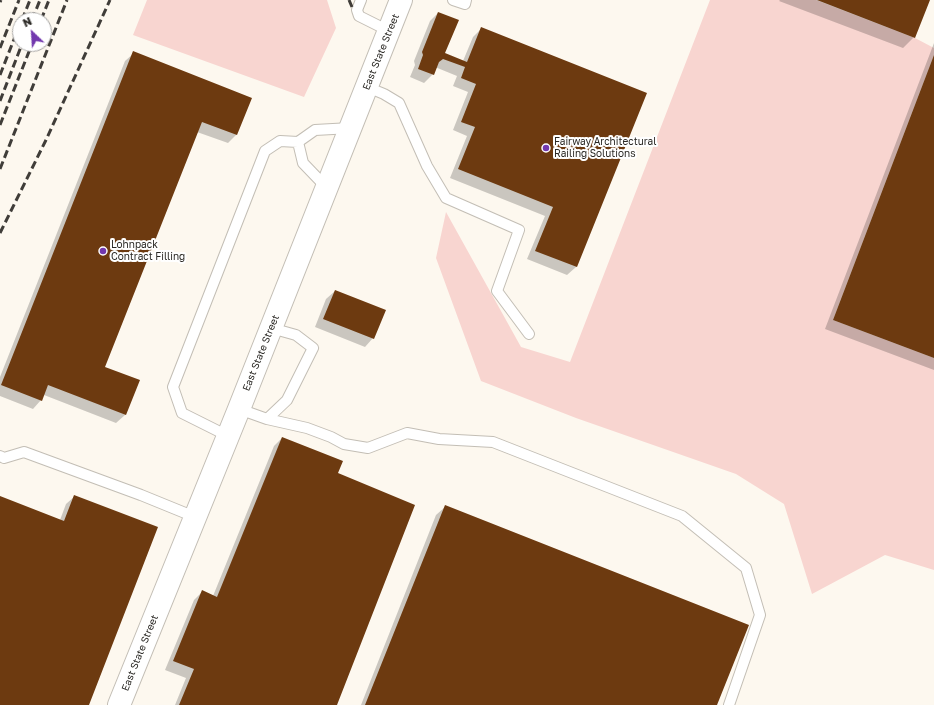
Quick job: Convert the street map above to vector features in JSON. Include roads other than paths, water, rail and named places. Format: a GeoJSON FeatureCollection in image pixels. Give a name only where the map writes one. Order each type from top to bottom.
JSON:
{"type":"FeatureCollection","features":[{"type":"Feature","properties":{"kind":"street","name":"East State Street"},"geometry":{"type":"LineString","coordinates":[[119,705],[239,409],[401,0]]}},
{"type":"Feature","properties":{"kind":"lane"},"geometry":{"type":"LineString","coordinates":[[360,0],[357,10],[359,16],[389,31]]}},
{"type":"Feature","properties":{"kind":"lane"},"geometry":{"type":"LineString","coordinates":[[452,0],[465,4],[466,0]]}},
{"type":"Feature","properties":{"kind":"lane"},"geometry":{"type":"LineString","coordinates":[[367,87],[384,94],[399,103],[427,166],[446,198],[519,230],[497,291],[529,334]]}},
{"type":"Feature","properties":{"kind":"lane"},"geometry":{"type":"LineString","coordinates":[[228,436],[182,413],[174,387],[265,151],[280,141],[298,142],[315,130],[350,128]]}},
{"type":"Feature","properties":{"kind":"lane"},"geometry":{"type":"LineString","coordinates":[[298,142],[303,163],[327,188]]}},
{"type":"Feature","properties":{"kind":"lane"},"geometry":{"type":"LineString","coordinates":[[267,419],[287,400],[313,348],[296,335],[271,328]]}},
{"type":"Feature","properties":{"kind":"lane"},"geometry":{"type":"LineString","coordinates":[[239,409],[267,419],[307,428],[331,437],[344,444],[368,448],[406,433],[439,439],[493,442],[682,516],[746,568],[760,615],[730,705]]}},
{"type":"Feature","properties":{"kind":"lane"},"geometry":{"type":"LineString","coordinates":[[0,456],[4,458],[24,452],[141,495],[195,517]]}},
{"type":"Feature","properties":{"kind":"railway"},"geometry":{"type":"LineString","coordinates":[[0,48],[19,0]]}},
{"type":"Feature","properties":{"kind":"railway"},"geometry":{"type":"LineString","coordinates":[[25,12],[30,0]]}},
{"type":"Feature","properties":{"kind":"railway"},"geometry":{"type":"LineString","coordinates":[[35,12],[40,0]]}},
{"type":"Feature","properties":{"kind":"railway"},"geometry":{"type":"LineString","coordinates":[[44,12],[49,0]]}},
{"type":"Feature","properties":{"kind":"railway"},"geometry":{"type":"LineString","coordinates":[[0,169],[67,0]]}},
{"type":"Feature","properties":{"kind":"railway"},"geometry":{"type":"LineString","coordinates":[[0,233],[46,140],[110,0]]}},
{"type":"Feature","properties":{"kind":"railway"},"geometry":{"type":"LineString","coordinates":[[349,0],[352,7]]}},
{"type":"Feature","properties":{"kind":"railway"},"geometry":{"type":"LineString","coordinates":[[0,75],[12,44]]}},
{"type":"Feature","properties":{"kind":"railway"},"geometry":{"type":"LineString","coordinates":[[0,101],[19,52]]}},
{"type":"Feature","properties":{"kind":"railway"},"geometry":{"type":"LineString","coordinates":[[0,125],[29,52]]}},
{"type":"Feature","properties":{"kind":"place","name":"Fairway Architectural Railing Solutions"},"geometry":{"type":"Point","coordinates":[546,148]}},
{"type":"Feature","properties":{"kind":"place","name":"Lohnpack Contract Filling"},"geometry":{"type":"Point","coordinates":[103,251]}}]}
